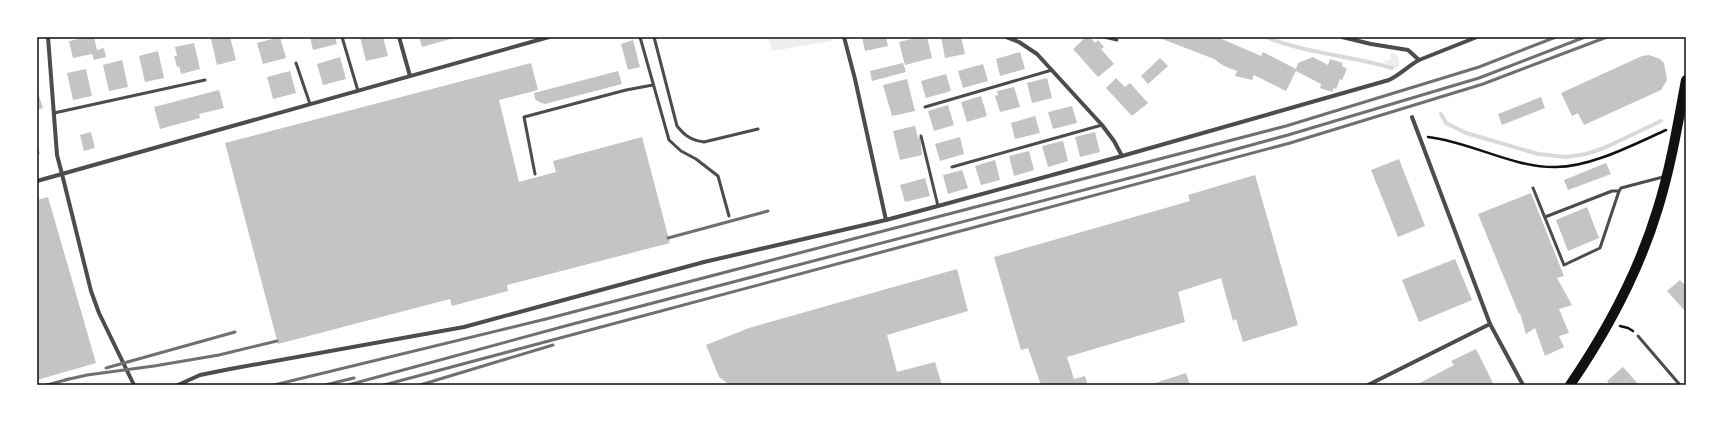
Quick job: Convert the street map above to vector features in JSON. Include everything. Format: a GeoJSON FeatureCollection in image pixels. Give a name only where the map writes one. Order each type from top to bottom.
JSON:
{"type":"FeatureCollection","features":[{"type":"Feature","properties":{"kind":"main road"},"geometry":{"type":"LineString","coordinates":[[1570,385],[1608,324],[1647,240],[1667,176],[1686,80]]}},
{"type":"Feature","properties":{"kind":"street"},"geometry":{"type":"LineString","coordinates":[[48,37],[57,155],[91,291],[99,313],[134,385]]}},
{"type":"Feature","properties":{"kind":"street"},"geometry":{"type":"LineString","coordinates":[[399,37],[410,76]]}},
{"type":"Feature","properties":{"kind":"street"},"geometry":{"type":"LineString","coordinates":[[37,181],[549,37]]}},
{"type":"Feature","properties":{"kind":"street"},"geometry":{"type":"LineString","coordinates":[[844,37],[855,79],[886,220]]}},
{"type":"Feature","properties":{"kind":"street"},"geometry":{"type":"LineString","coordinates":[[1006,37],[1028,47],[1052,70],[1102,125],[1118,146],[1122,156]]}},
{"type":"Feature","properties":{"kind":"street"},"geometry":{"type":"LineString","coordinates":[[1342,37],[1371,44],[1408,50],[1419,60]]}},
{"type":"Feature","properties":{"kind":"street"},"geometry":{"type":"LineString","coordinates":[[178,385],[200,375],[464,327],[704,262],[886,220],[1122,156],[1396,77],[1419,60],[1477,37]]}},
{"type":"Feature","properties":{"kind":"street"},"geometry":{"type":"LineString","coordinates":[[1396,77],[1398,81]]}},
{"type":"Feature","properties":{"kind":"street"},"geometry":{"type":"LineString","coordinates":[[1412,117],[1490,324],[1524,385]]}},
{"type":"Feature","properties":{"kind":"street"},"geometry":{"type":"LineString","coordinates":[[1368,385],[1490,324]]}},
{"type":"Feature","properties":{"kind":"lane"},"geometry":{"type":"LineString","coordinates":[[342,37],[358,91]]}},
{"type":"Feature","properties":{"kind":"lane"},"geometry":{"type":"LineString","coordinates":[[640,37],[669,140],[681,151],[696,159],[718,176],[730,216]]}},
{"type":"Feature","properties":{"kind":"lane"},"geometry":{"type":"LineString","coordinates":[[654,37],[677,126],[684,135],[696,141],[704,142],[758,129]]}},
{"type":"Feature","properties":{"kind":"lane"},"geometry":{"type":"LineString","coordinates":[[1104,37],[1117,40]]}},
{"type":"Feature","properties":{"kind":"lane"},"geometry":{"type":"LineString","coordinates":[[296,63],[310,104]]}},
{"type":"Feature","properties":{"kind":"lane"},"geometry":{"type":"LineString","coordinates":[[925,107],[1052,70]]}},
{"type":"Feature","properties":{"kind":"lane"},"geometry":{"type":"LineString","coordinates":[[54,113],[205,80]]}},
{"type":"Feature","properties":{"kind":"lane"},"geometry":{"type":"LineString","coordinates":[[535,174],[524,117],[626,90],[653,85]]}},
{"type":"Feature","properties":{"kind":"lane"},"geometry":{"type":"LineString","coordinates":[[952,167],[1102,125]]}},
{"type":"Feature","properties":{"kind":"lane"},"geometry":{"type":"LineString","coordinates":[[921,136],[938,206]]}},
{"type":"Feature","properties":{"kind":"lane"},"geometry":{"type":"LineString","coordinates":[[1533,188],[1564,265],[1600,248],[1618,191],[1624,186],[1667,176]]}},
{"type":"Feature","properties":{"kind":"lane"},"geometry":{"type":"LineString","coordinates":[[1545,217],[1612,191],[1618,191]]}},
{"type":"Feature","properties":{"kind":"lane"},"geometry":{"type":"LineString","coordinates":[[1638,336],[1680,385]]}},
{"type":"Feature","properties":{"kind":"path"},"geometry":{"type":"LineString","coordinates":[[1419,136],[1448,141],[1523,162],[1555,168],[1581,164],[1678,125]]}},
{"type":"Feature","properties":{"kind":"path"},"geometry":{"type":"LineString","coordinates":[[1608,324],[1628,328],[1638,336]]}},
{"type":"Feature","properties":{"kind":"shaded area"},"geometry":{"type":"Polygon","coordinates":[[[768,37],[831,37],[832,41],[772,51],[768,37]]]}},
{"type":"Feature","properties":{"kind":"shaded area"},"geometry":{"type":"Polygon","coordinates":[[[1391,52],[1396,54],[1398,57],[1399,67],[1395,68],[1383,62],[1390,60],[1391,52]]]}},
{"type":"Feature","properties":{"kind":"building"},"geometry":{"type":"Polygon","coordinates":[[[94,37],[97,50],[104,48],[106,57],[94,60],[92,54],[73,58],[69,41],[94,37]]]}},
{"type":"Feature","properties":{"kind":"building"},"geometry":{"type":"Polygon","coordinates":[[[217,37],[230,37],[236,60],[217,65],[211,39],[217,37]]]}},
{"type":"Feature","properties":{"kind":"building"},"geometry":{"type":"Polygon","coordinates":[[[280,37],[286,58],[263,64],[257,43],[280,37]]]}},
{"type":"Feature","properties":{"kind":"building"},"geometry":{"type":"Polygon","coordinates":[[[310,37],[335,37],[337,44],[313,50],[310,37]]]}},
{"type":"Feature","properties":{"kind":"building"},"geometry":{"type":"Polygon","coordinates":[[[360,37],[383,37],[388,56],[366,61],[360,37]]]}},
{"type":"Feature","properties":{"kind":"building"},"geometry":{"type":"Polygon","coordinates":[[[419,37],[454,37],[454,38],[422,47],[419,37]]]}},
{"type":"Feature","properties":{"kind":"building"},"geometry":{"type":"Polygon","coordinates":[[[862,37],[886,37],[888,46],[865,51],[862,37]]]}},
{"type":"Feature","properties":{"kind":"building"},"geometry":{"type":"Polygon","coordinates":[[[919,37],[927,37],[932,58],[905,65],[899,42],[919,37]]]}},
{"type":"Feature","properties":{"kind":"building"},"geometry":{"type":"Polygon","coordinates":[[[941,37],[961,37],[965,54],[945,58],[941,37]]]}},
{"type":"Feature","properties":{"kind":"building"},"geometry":{"type":"Polygon","coordinates":[[[1086,37],[1090,37],[1095,43],[1098,40],[1104,47],[1101,49],[1114,64],[1098,77],[1073,49],[1086,37]]]}},
{"type":"Feature","properties":{"kind":"building"},"geometry":{"type":"Polygon","coordinates":[[[1157,37],[1217,37],[1261,56],[1263,52],[1296,69],[1298,63],[1313,57],[1328,65],[1330,59],[1343,63],[1342,66],[1347,69],[1342,80],[1340,79],[1336,89],[1334,88],[1332,92],[1320,88],[1321,84],[1296,71],[1286,91],[1254,75],[1252,80],[1235,76],[1237,71],[1224,66],[1214,59],[1157,37]]]}},
{"type":"Feature","properties":{"kind":"building"},"geometry":{"type":"Polygon","coordinates":[[[633,40],[640,67],[628,70],[621,44],[633,40]]]}},
{"type":"Feature","properties":{"kind":"building"},"geometry":{"type":"Polygon","coordinates":[[[194,43],[200,69],[181,74],[174,56],[177,56],[175,47],[194,43]]]}},
{"type":"Feature","properties":{"kind":"building"},"geometry":{"type":"Polygon","coordinates":[[[158,51],[164,78],[145,82],[139,56],[158,51]]]}},
{"type":"Feature","properties":{"kind":"building"},"geometry":{"type":"Polygon","coordinates":[[[1020,52],[1025,69],[1000,76],[996,59],[1020,52]]]}},
{"type":"Feature","properties":{"kind":"building"},"geometry":{"type":"Polygon","coordinates":[[[1649,55],[1660,59],[1664,63],[1667,80],[1661,90],[1584,125],[1578,113],[1572,116],[1561,93],[1642,56],[1649,55]]]}},
{"type":"Feature","properties":{"kind":"building"},"geometry":{"type":"Polygon","coordinates":[[[340,57],[346,79],[323,85],[317,64],[340,57]]]}},
{"type":"Feature","properties":{"kind":"building"},"geometry":{"type":"Polygon","coordinates":[[[1160,58],[1168,66],[1148,84],[1141,76],[1160,58]]]}},
{"type":"Feature","properties":{"kind":"building"},"geometry":{"type":"Polygon","coordinates":[[[122,60],[128,87],[109,91],[103,65],[122,60]]]}},
{"type":"Feature","properties":{"kind":"building"},"geometry":{"type":"Polygon","coordinates":[[[531,63],[538,90],[499,100],[519,182],[556,172],[553,161],[642,137],[670,243],[507,285],[508,291],[452,306],[450,299],[278,344],[225,143],[531,63]]]}},
{"type":"Feature","properties":{"kind":"building"},"geometry":{"type":"Polygon","coordinates":[[[903,63],[906,72],[872,81],[870,71],[903,63]]]}},
{"type":"Feature","properties":{"kind":"building"},"geometry":{"type":"Polygon","coordinates":[[[983,64],[988,81],[963,88],[958,71],[983,64]]]}},
{"type":"Feature","properties":{"kind":"building"},"geometry":{"type":"Polygon","coordinates":[[[86,69],[92,96],[73,100],[67,73],[86,69]]]}},
{"type":"Feature","properties":{"kind":"building"},"geometry":{"type":"Polygon","coordinates":[[[290,71],[296,93],[273,99],[267,77],[290,71]]]}},
{"type":"Feature","properties":{"kind":"building"},"geometry":{"type":"Polygon","coordinates":[[[618,71],[622,84],[545,104],[535,99],[534,93],[618,71]]]}},
{"type":"Feature","properties":{"kind":"building"},"geometry":{"type":"Polygon","coordinates":[[[946,74],[951,91],[926,98],[921,81],[946,74]]]}},
{"type":"Feature","properties":{"kind":"building"},"geometry":{"type":"Polygon","coordinates":[[[1047,78],[1052,98],[1032,103],[1027,83],[1047,78]]]}},
{"type":"Feature","properties":{"kind":"building"},"geometry":{"type":"Polygon","coordinates":[[[1116,78],[1125,87],[1130,83],[1148,103],[1132,116],[1106,88],[1116,78]]]}},
{"type":"Feature","properties":{"kind":"building"},"geometry":{"type":"Polygon","coordinates":[[[907,79],[915,111],[892,116],[883,85],[907,79]]]}},
{"type":"Feature","properties":{"kind":"building"},"geometry":{"type":"Polygon","coordinates":[[[1014,87],[1020,107],[1000,112],[995,96],[998,95],[997,91],[1014,87]]]}},
{"type":"Feature","properties":{"kind":"building"},"geometry":{"type":"Polygon","coordinates":[[[37,90],[43,108],[37,110],[37,90]]]}},
{"type":"Feature","properties":{"kind":"building"},"geometry":{"type":"Polygon","coordinates":[[[219,90],[224,108],[199,114],[200,118],[160,129],[154,107],[219,90]]]}},
{"type":"Feature","properties":{"kind":"building"},"geometry":{"type":"Polygon","coordinates":[[[981,96],[987,116],[967,122],[961,102],[981,96]]]}},
{"type":"Feature","properties":{"kind":"building"},"geometry":{"type":"Polygon","coordinates":[[[1541,97],[1545,108],[1502,125],[1498,114],[1541,97]]]}},
{"type":"Feature","properties":{"kind":"building"},"geometry":{"type":"Polygon","coordinates":[[[948,105],[954,125],[934,131],[928,111],[948,105]]]}},
{"type":"Feature","properties":{"kind":"building"},"geometry":{"type":"Polygon","coordinates":[[[1072,106],[1077,123],[1053,129],[1048,112],[1072,106]]]}},
{"type":"Feature","properties":{"kind":"building"},"geometry":{"type":"Polygon","coordinates":[[[1035,116],[1040,133],[1015,139],[1011,123],[1035,116]]]}},
{"type":"Feature","properties":{"kind":"building"},"geometry":{"type":"Polygon","coordinates":[[[915,126],[918,138],[920,137],[922,155],[900,160],[893,131],[915,126]]]}},
{"type":"Feature","properties":{"kind":"building"},"geometry":{"type":"Polygon","coordinates":[[[91,132],[95,148],[84,151],[80,135],[91,132]]]}},
{"type":"Feature","properties":{"kind":"building"},"geometry":{"type":"Polygon","coordinates":[[[1095,132],[1100,152],[1080,157],[1075,137],[1095,132]]]}},
{"type":"Feature","properties":{"kind":"building"},"geometry":{"type":"Polygon","coordinates":[[[960,137],[964,154],[940,161],[935,144],[960,137]]]}},
{"type":"Feature","properties":{"kind":"building"},"geometry":{"type":"Polygon","coordinates":[[[1063,141],[1068,161],[1048,167],[1042,146],[1063,141]]]}},
{"type":"Feature","properties":{"kind":"building"},"geometry":{"type":"Polygon","coordinates":[[[37,144],[40,154],[37,155],[37,144]]]}},
{"type":"Feature","properties":{"kind":"building"},"geometry":{"type":"Polygon","coordinates":[[[1029,151],[1034,170],[1014,176],[1009,156],[1029,151]]]}},
{"type":"Feature","properties":{"kind":"building"},"geometry":{"type":"Polygon","coordinates":[[[1399,159],[1425,226],[1398,237],[1371,170],[1399,159]]]}},
{"type":"Feature","properties":{"kind":"building"},"geometry":{"type":"Polygon","coordinates":[[[995,160],[1000,180],[981,185],[975,166],[995,160]]]}},
{"type":"Feature","properties":{"kind":"building"},"geometry":{"type":"Polygon","coordinates":[[[1606,163],[1611,174],[1568,190],[1564,180],[1606,163]]]}},
{"type":"Feature","properties":{"kind":"building"},"geometry":{"type":"Polygon","coordinates":[[[962,170],[968,188],[948,194],[943,175],[962,170]]]}},
{"type":"Feature","properties":{"kind":"building"},"geometry":{"type":"Polygon","coordinates":[[[1255,175],[1298,325],[1243,342],[1236,319],[1233,321],[1221,278],[1178,292],[1185,322],[1067,357],[1074,379],[1085,376],[1088,385],[1041,385],[1028,348],[1021,350],[994,257],[1190,201],[1188,195],[1255,175]]]}},
{"type":"Feature","properties":{"kind":"building"},"geometry":{"type":"Polygon","coordinates":[[[925,178],[930,196],[905,202],[900,185],[925,178]]]}},
{"type":"Feature","properties":{"kind":"building"},"geometry":{"type":"Polygon","coordinates":[[[1531,193],[1564,276],[1557,278],[1572,305],[1559,309],[1569,333],[1559,336],[1564,347],[1545,356],[1535,328],[1526,334],[1520,313],[1519,314],[1478,214],[1531,193]]]}},
{"type":"Feature","properties":{"kind":"building"},"geometry":{"type":"Polygon","coordinates":[[[48,197],[96,363],[37,380],[37,200],[48,197]]]}},
{"type":"Feature","properties":{"kind":"building"},"geometry":{"type":"Polygon","coordinates":[[[1587,207],[1599,238],[1568,251],[1556,220],[1587,207]]]}},
{"type":"Feature","properties":{"kind":"building"},"geometry":{"type":"Polygon","coordinates":[[[1455,259],[1472,300],[1419,322],[1402,280],[1455,259]]]}},
{"type":"Feature","properties":{"kind":"building"},"geometry":{"type":"Polygon","coordinates":[[[957,269],[968,311],[887,335],[897,372],[935,362],[942,385],[730,385],[719,377],[706,345],[749,328],[957,269]]]}},
{"type":"Feature","properties":{"kind":"building"},"geometry":{"type":"Polygon","coordinates":[[[1680,280],[1685,285],[1686,284],[1686,312],[1667,291],[1680,280]]]}},
{"type":"Feature","properties":{"kind":"building"},"geometry":{"type":"Polygon","coordinates":[[[1476,349],[1494,385],[1416,385],[1454,365],[1451,361],[1476,349]]]}},
{"type":"Feature","properties":{"kind":"building"},"geometry":{"type":"Polygon","coordinates":[[[1623,367],[1639,385],[1610,385],[1607,381],[1623,367]]]}},
{"type":"Feature","properties":{"kind":"building"},"geometry":{"type":"Polygon","coordinates":[[[1186,373],[1190,385],[1149,385],[1186,373]]]}},
{"type":"Feature","properties":{"kind":"waterway"},"geometry":{"type":"LineString","coordinates":[[1266,37],[1312,51],[1392,68]]}},
{"type":"Feature","properties":{"kind":"waterway"},"geometry":{"type":"LineString","coordinates":[[1441,114],[1446,123],[1466,133],[1538,154],[1566,157],[1586,154],[1604,148],[1661,121]]}},
{"type":"Feature","properties":{"kind":"railway"},"geometry":{"type":"LineString","coordinates":[[274,385],[546,319],[1286,126],[1479,67],[1556,37]]}},
{"type":"Feature","properties":{"kind":"railway"},"geometry":{"type":"LineString","coordinates":[[348,385],[1288,135],[1479,78],[1585,37]]}},
{"type":"Feature","properties":{"kind":"railway"},"geometry":{"type":"LineString","coordinates":[[384,385],[1290,143],[1483,84],[1607,37]]}},
{"type":"Feature","properties":{"kind":"railway"},"geometry":{"type":"LineString","coordinates":[[668,238],[768,211]]}},
{"type":"Feature","properties":{"kind":"railway"},"geometry":{"type":"LineString","coordinates":[[106,368],[235,332]]}},
{"type":"Feature","properties":{"kind":"railway"},"geometry":{"type":"LineString","coordinates":[[65,380],[87,375],[219,355],[277,341]]}},
{"type":"Feature","properties":{"kind":"railway"},"geometry":{"type":"LineString","coordinates":[[420,385],[553,345]]}},
{"type":"Feature","properties":{"kind":"railway"},"geometry":{"type":"LineString","coordinates":[[325,385],[354,378]]}},
{"type":"Feature","properties":{"kind":"railway"},"geometry":{"type":"LineString","coordinates":[[47,385],[69,379]]}}]}
